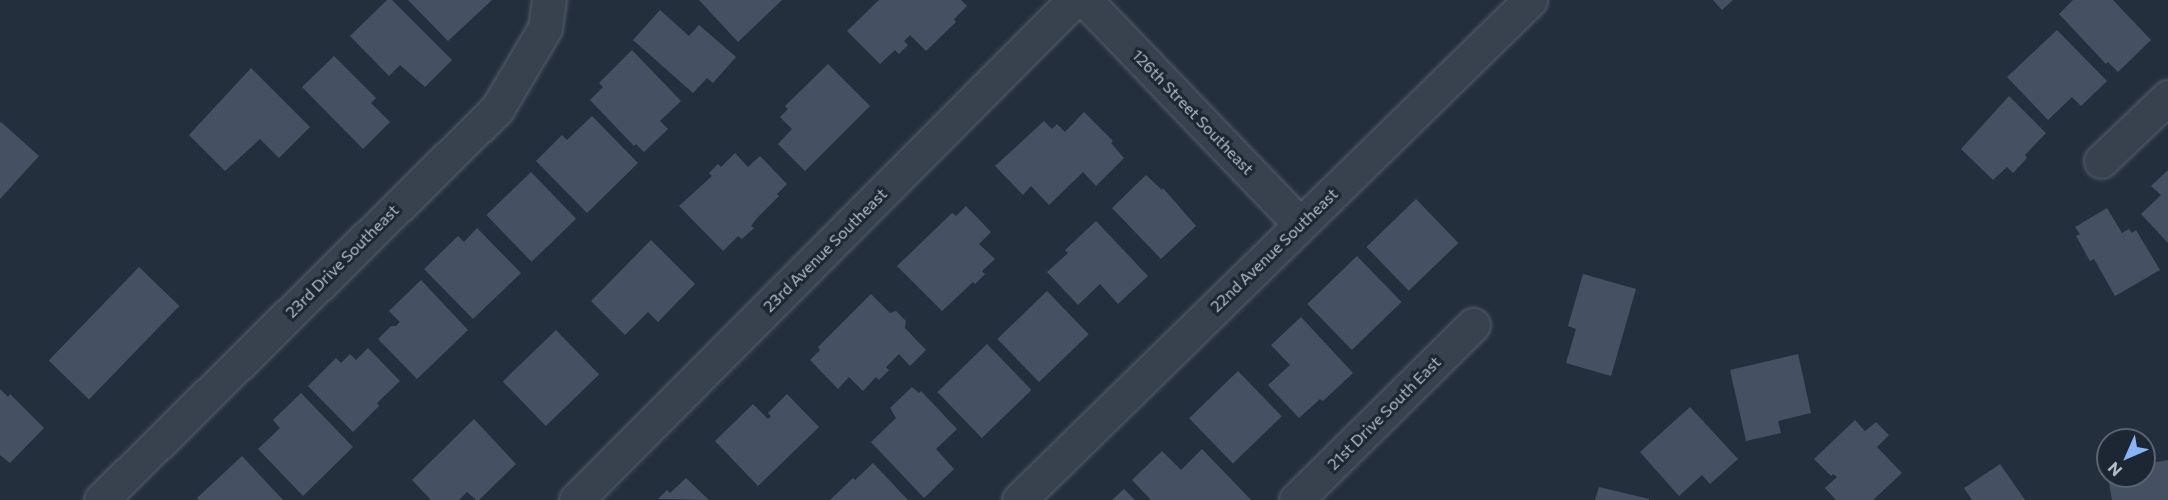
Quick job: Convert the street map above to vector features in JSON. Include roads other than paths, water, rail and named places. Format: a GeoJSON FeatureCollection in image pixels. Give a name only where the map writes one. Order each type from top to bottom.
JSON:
{"type":"FeatureCollection","features":[{"type":"Feature","properties":{"kind":"street","name":"23rd Drive Southeast"},"geometry":{"type":"LineString","coordinates":[[101,500],[497,109],[545,28],[549,0]]}},
{"type":"Feature","properties":{"kind":"street","name":"23rd Avenue Southeast"},"geometry":{"type":"LineString","coordinates":[[576,500],[1074,0]]}},
{"type":"Feature","properties":{"kind":"street","name":"126th Street Southeast"},"geometry":{"type":"LineString","coordinates":[[1085,0],[1300,224]]}},
{"type":"Feature","properties":{"kind":"street","name":"22nd Avenue Southeast"},"geometry":{"type":"LineString","coordinates":[[1019,500],[1530,0]]}},
{"type":"Feature","properties":{"kind":"street"},"geometry":{"type":"LineString","coordinates":[[2101,161],[2168,97]]}},
{"type":"Feature","properties":{"kind":"street","name":"21st Drive South East"},"geometry":{"type":"LineString","coordinates":[[1296,500],[1473,325]]}}]}
